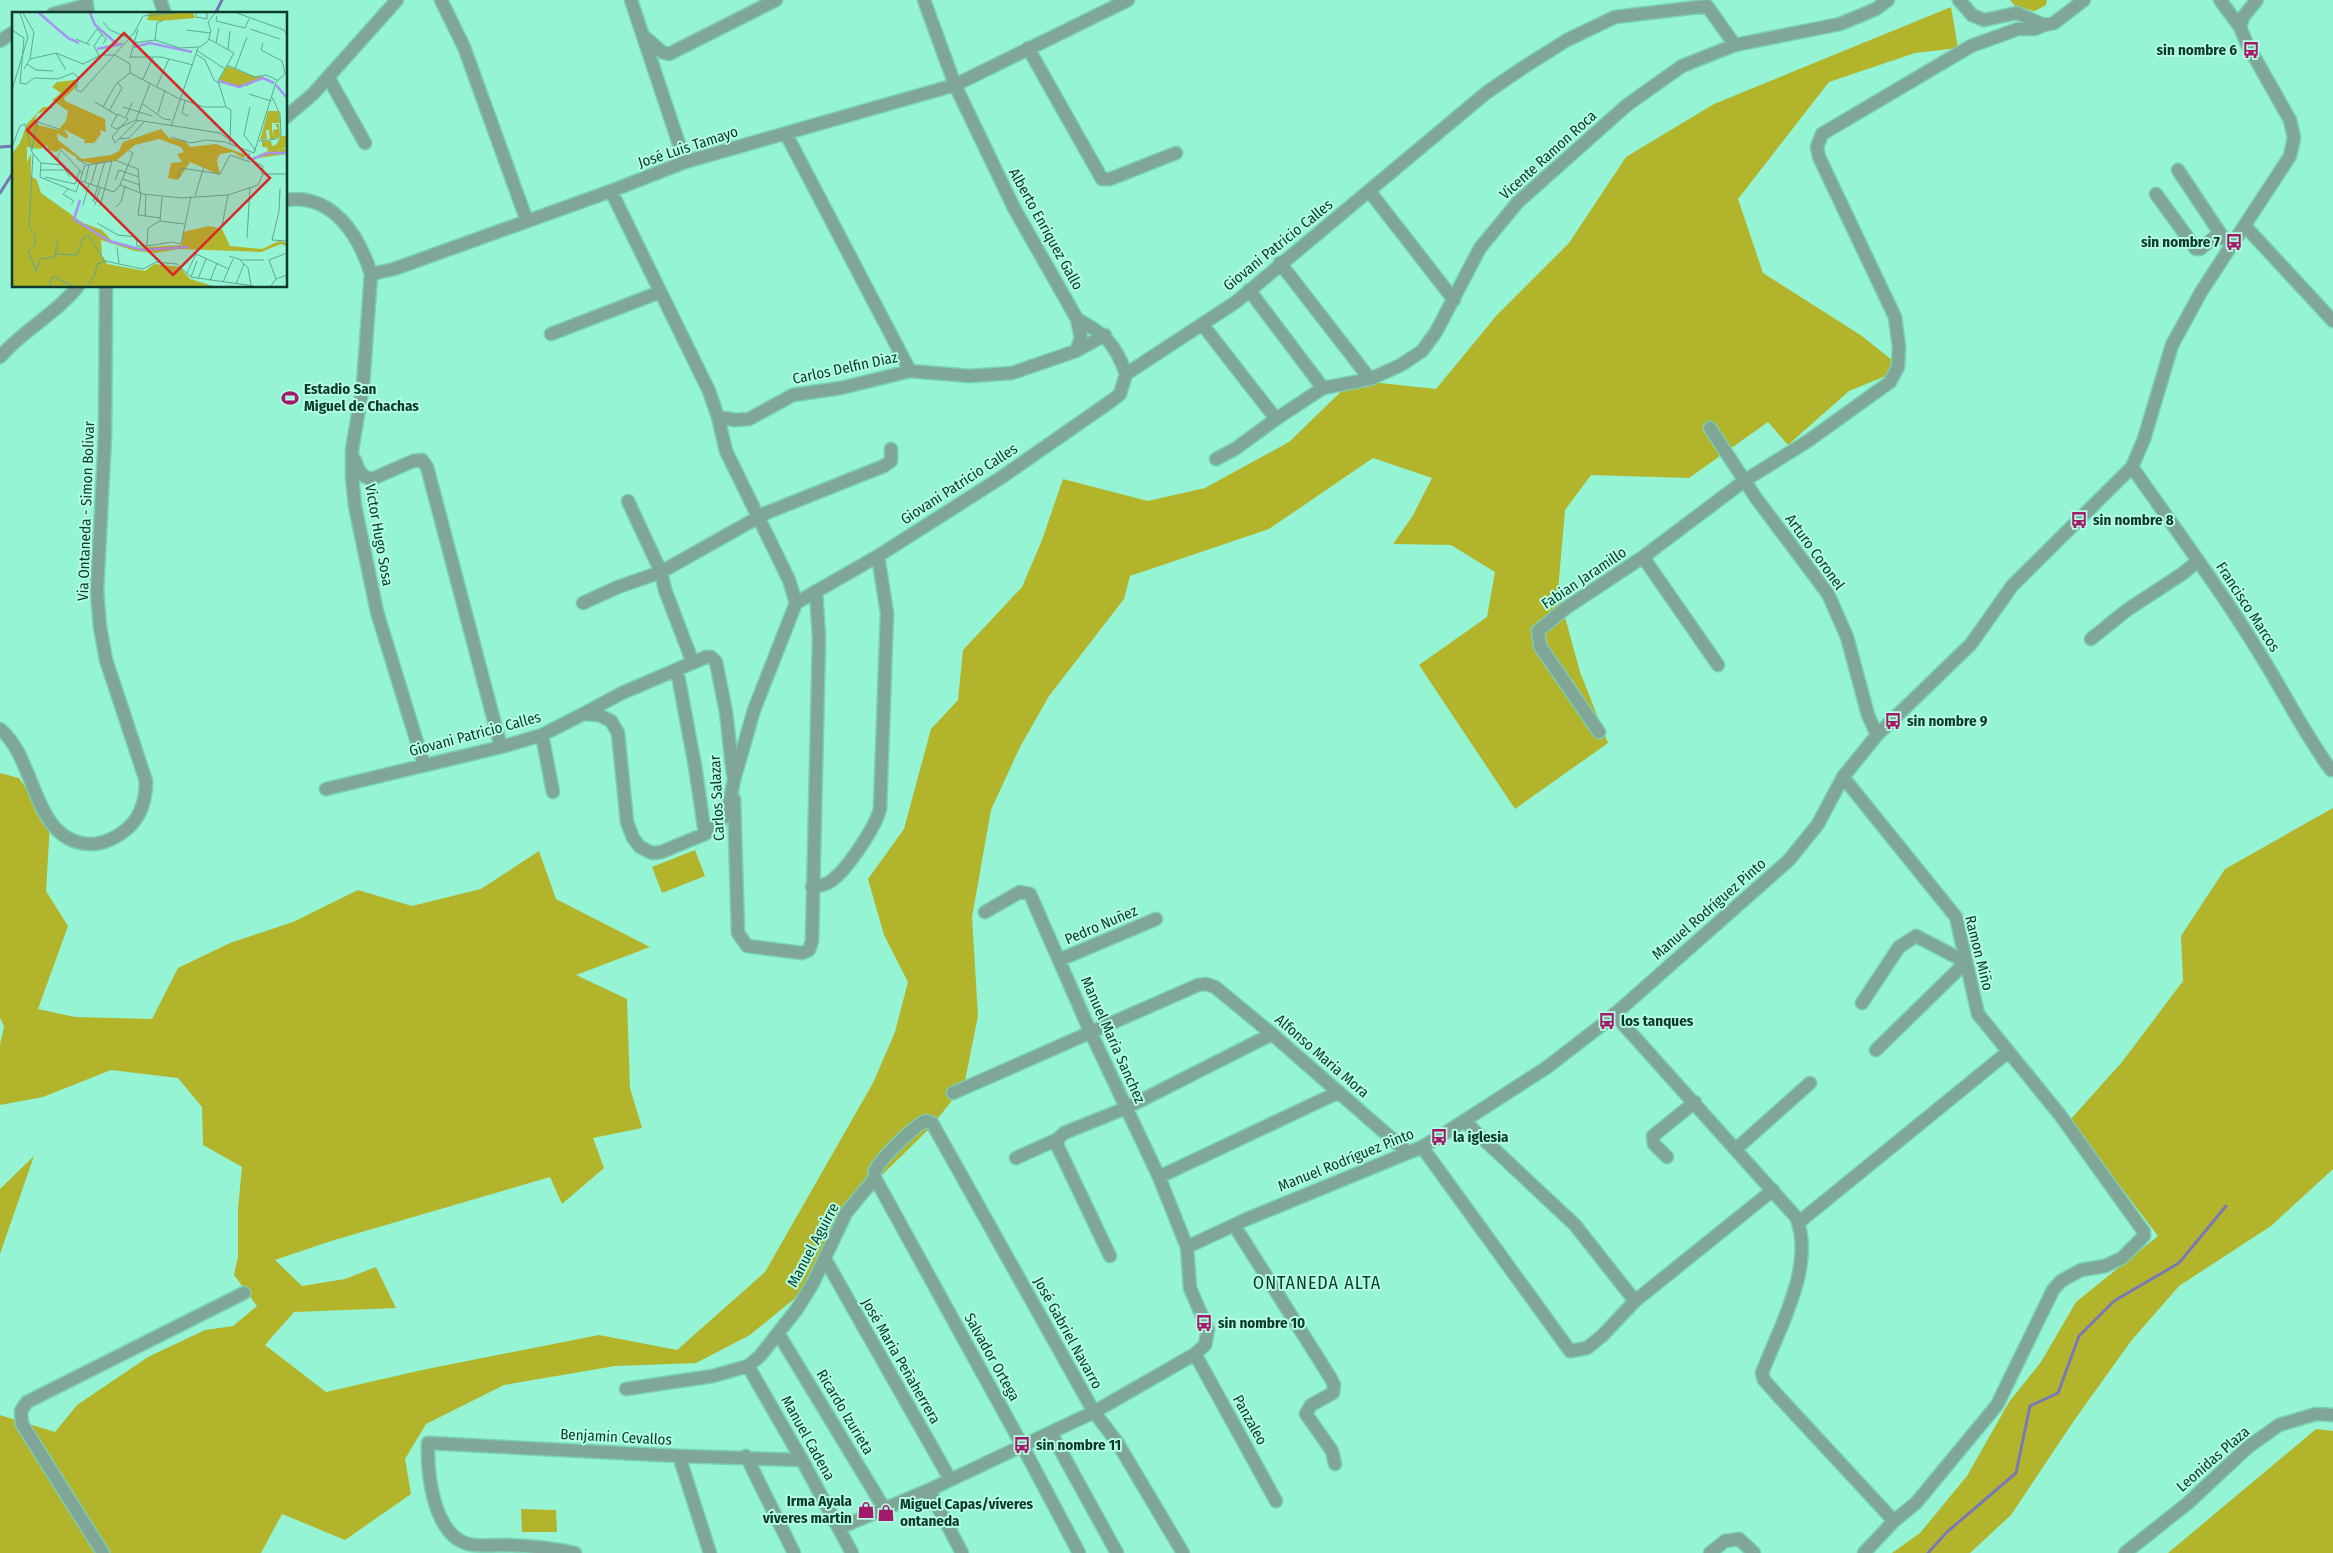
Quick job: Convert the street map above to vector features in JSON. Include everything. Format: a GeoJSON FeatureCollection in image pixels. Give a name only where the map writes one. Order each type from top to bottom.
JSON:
{"type":"FeatureCollection","features":[{"type":"Feature","properties":{"kind":"street"},"geometry":{"type":"LineString","coordinates":[[288,115],[328,78],[397,0]]}},
{"type":"Feature","properties":{"kind":"street"},"geometry":{"type":"LineString","coordinates":[[441,0],[464,47],[528,221]]}},
{"type":"Feature","properties":{"kind":"street"},"geometry":{"type":"LineString","coordinates":[[630,0],[685,162]]}},
{"type":"Feature","properties":{"kind":"street"},"geometry":{"type":"LineString","coordinates":[[643,36],[662,52],[669,54],[776,0]]}},
{"type":"Feature","properties":{"kind":"street","name":"Alberto Enriquez Gallo"},"geometry":{"type":"LineString","coordinates":[[924,0],[955,85],[1014,208],[1077,319]]}},
{"type":"Feature","properties":{"kind":"street","name":"José Luis Tamayo"},"geometry":{"type":"LineString","coordinates":[[371,274],[394,269],[611,191],[685,162],[955,85],[1128,0]]}},
{"type":"Feature","properties":{"kind":"street","name":"Vicente Ramon Roca"},"geometry":{"type":"LineString","coordinates":[[1216,459],[1235,450],[1276,419],[1323,388],[1370,379],[1401,366],[1422,351],[1436,332],[1480,248],[1518,202],[1635,100],[1682,66],[1735,45],[1840,24],[1876,9],[1888,0]]}},
{"type":"Feature","properties":{"kind":"street"},"geometry":{"type":"LineString","coordinates":[[1959,0],[1972,15],[1984,20],[2017,13],[2044,26],[2054,23],[2084,0]]}},
{"type":"Feature","properties":{"kind":"street","name":"Manuel Rodríguez Pinto"},"geometry":{"type":"LineString","coordinates":[[1187,1247],[1422,1147],[1546,1068],[1614,1014],[1789,860],[1818,824],[1843,778],[1878,735],[1971,644],[2012,586],[2132,467],[2144,439],[2172,344],[2201,292],[2290,156],[2294,138],[2290,120],[2247,44],[2240,27],[2220,0]]}},
{"type":"Feature","properties":{"kind":"street"},"geometry":{"type":"LineString","coordinates":[[2240,27],[2243,17],[2257,0]]}},
{"type":"Feature","properties":{"kind":"street","name":"Giovani Patricio Calles"},"geometry":{"type":"LineString","coordinates":[[796,603],[878,556],[1002,477],[1114,399],[1120,394],[1126,374],[1202,324],[1249,290],[1370,192],[1486,93],[1567,40],[1615,17],[1706,3],[1735,45]]}},
{"type":"Feature","properties":{"kind":"street"},"geometry":{"type":"LineString","coordinates":[[62,12],[87,6]]}},
{"type":"Feature","properties":{"kind":"street","name":"Fabian Jaramillo"},"geometry":{"type":"LineString","coordinates":[[1599,732],[1540,646],[1538,631],[1566,608],[1643,557],[1744,482],[1808,441],[1890,382],[1898,367],[1899,347],[1895,317],[1819,157],[1817,147],[1822,134],[1971,46],[2018,30],[2035,29],[2044,26]]}},
{"type":"Feature","properties":{"kind":"street"},"geometry":{"type":"LineString","coordinates":[[0,41],[12,33]]}},
{"type":"Feature","properties":{"kind":"street"},"geometry":{"type":"LineString","coordinates":[[1028,48],[1102,179],[1110,180],[1176,153]]}},
{"type":"Feature","properties":{"kind":"street"},"geometry":{"type":"LineString","coordinates":[[328,78],[365,142]]}},
{"type":"Feature","properties":{"kind":"street"},"geometry":{"type":"LineString","coordinates":[[786,134],[910,371]]}},
{"type":"Feature","properties":{"kind":"street"},"geometry":{"type":"LineString","coordinates":[[2178,170],[2231,247]]}},
{"type":"Feature","properties":{"kind":"street"},"geometry":{"type":"LineString","coordinates":[[583,714],[599,716],[611,721],[618,733],[627,822],[633,838],[640,847],[652,853],[661,852],[705,834],[719,824],[728,810],[734,780],[754,710],[796,603],[789,580],[760,518],[742,488],[726,451],[718,417],[709,391],[611,191]]}},
{"type":"Feature","properties":{"kind":"street"},"geometry":{"type":"LineString","coordinates":[[1370,192],[1454,300]]}},
{"type":"Feature","properties":{"kind":"street"},"geometry":{"type":"LineString","coordinates":[[2156,194],[2196,249],[2200,249],[2220,233]]}},
{"type":"Feature","properties":{"kind":"street"},"geometry":{"type":"LineString","coordinates":[[288,200],[318,202],[333,210],[356,241],[371,274]]}},
{"type":"Feature","properties":{"kind":"street"},"geometry":{"type":"LineString","coordinates":[[2245,226],[2333,322]]}},
{"type":"Feature","properties":{"kind":"street"},"geometry":{"type":"LineString","coordinates":[[1280,263],[1370,379]]}},
{"type":"Feature","properties":{"kind":"street","name":"Victor Hugo Sosa"},"geometry":{"type":"LineString","coordinates":[[371,274],[363,385],[352,450],[355,506],[377,612],[424,765]]}},
{"type":"Feature","properties":{"kind":"street"},"geometry":{"type":"LineString","coordinates":[[0,357],[8,347],[66,301],[76,288]]}},
{"type":"Feature","properties":{"kind":"street","name":"Via Ontaneda - Simon Bolivar"},"geometry":{"type":"LineString","coordinates":[[0,729],[10,737],[20,752],[37,796],[52,825],[60,834],[77,842],[96,844],[124,832],[137,817],[146,795],[146,781],[106,660],[100,627],[97,591],[105,435],[106,288]]}},
{"type":"Feature","properties":{"kind":"street"},"geometry":{"type":"LineString","coordinates":[[1249,290],[1323,388]]}},
{"type":"Feature","properties":{"kind":"street"},"geometry":{"type":"LineString","coordinates":[[551,334],[660,292]]}},
{"type":"Feature","properties":{"kind":"street"},"geometry":{"type":"LineString","coordinates":[[1077,319],[1105,335],[1116,350],[1126,374]]}},
{"type":"Feature","properties":{"kind":"street"},"geometry":{"type":"LineString","coordinates":[[1076,351],[1081,338],[1077,319]]}},
{"type":"Feature","properties":{"kind":"street"},"geometry":{"type":"LineString","coordinates":[[1202,324],[1276,419]]}},
{"type":"Feature","properties":{"kind":"street","name":"Carlos Delfin Diaz"},"geometry":{"type":"LineString","coordinates":[[718,417],[735,420],[749,419],[793,395],[841,388],[910,371],[970,376],[1012,373],[1076,351],[1105,335]]}},
{"type":"Feature","properties":{"kind":"street","name":"Arturo Coronel"},"geometry":{"type":"LineString","coordinates":[[1710,428],[1744,482],[1828,594],[1847,637],[1868,715],[1878,735]]}},
{"type":"Feature","properties":{"kind":"street"},"geometry":{"type":"LineString","coordinates":[[583,603],[618,586],[661,572],[775,509],[884,466],[891,460],[891,449]]}},
{"type":"Feature","properties":{"kind":"street"},"geometry":{"type":"LineString","coordinates":[[352,450],[360,473],[372,480],[413,461],[422,460],[426,467],[501,747]]}},
{"type":"Feature","properties":{"kind":"street","name":"Francisco Marcos"},"geometry":{"type":"LineString","coordinates":[[2132,467],[2198,560],[2263,658],[2308,739],[2330,770]]}},
{"type":"Feature","properties":{"kind":"street"},"geometry":{"type":"LineString","coordinates":[[628,501],[661,572],[665,590],[693,663]]}},
{"type":"Feature","properties":{"kind":"street"},"geometry":{"type":"LineString","coordinates":[[816,590],[819,638],[812,887],[829,883],[842,870],[873,827],[880,809],[887,614],[878,556]]}},
{"type":"Feature","properties":{"kind":"street"},"geometry":{"type":"LineString","coordinates":[[1643,557],[1718,665]]}},
{"type":"Feature","properties":{"kind":"street"},"geometry":{"type":"LineString","coordinates":[[2091,639],[2128,610],[2182,574],[2198,560]]}},
{"type":"Feature","properties":{"kind":"street","name":"Giovani Patricio Calles"},"geometry":{"type":"LineString","coordinates":[[326,789],[501,747],[542,735],[622,693],[706,657],[711,657]]}},
{"type":"Feature","properties":{"kind":"street","name":"Carlos Salazar"},"geometry":{"type":"LineString","coordinates":[[711,657],[716,662],[726,712],[734,780],[738,933],[742,940],[747,946],[802,953],[809,950],[812,941],[812,887]]}},
{"type":"Feature","properties":{"kind":"street"},"geometry":{"type":"LineString","coordinates":[[676,670],[705,834]]}},
{"type":"Feature","properties":{"kind":"street"},"geometry":{"type":"LineString","coordinates":[[542,735],[553,792]]}},
{"type":"Feature","properties":{"kind":"street","name":"Ramon Miño"},"geometry":{"type":"LineString","coordinates":[[1843,778],[1956,917],[1978,1014],[2060,1115],[2144,1229],[2144,1236],[2122,1258],[2105,1266],[2081,1270],[2057,1286],[2038,1318],[1997,1405],[1916,1503],[1894,1521],[1864,1553]]}},
{"type":"Feature","properties":{"kind":"street","name":"Manuel Maria Sanchez"},"geometry":{"type":"LineString","coordinates":[[985,912],[1020,892],[1028,893],[1158,1177],[1187,1247]]}},
{"type":"Feature","properties":{"kind":"street","name":"Pedro Nuñez"},"geometry":{"type":"LineString","coordinates":[[1059,960],[1156,919]]}},
{"type":"Feature","properties":{"kind":"street"},"geometry":{"type":"LineString","coordinates":[[1862,1003],[1899,947],[1916,936],[1966,962],[1876,1050]]}},
{"type":"Feature","properties":{"kind":"street","name":"Alfonso Maria Mora"},"geometry":{"type":"LineString","coordinates":[[1090,1031],[1198,985],[1206,984],[1215,987],[1340,1092],[1407,1152]]}},
{"type":"Feature","properties":{"kind":"street"},"geometry":{"type":"LineString","coordinates":[[1614,1014],[1736,1148],[1791,1211],[1798,1223],[1801,1235],[1800,1271],[1762,1373],[1764,1380],[1894,1521]]}},
{"type":"Feature","properties":{"kind":"street"},"geometry":{"type":"LineString","coordinates":[[953,1093],[1090,1031]]}},
{"type":"Feature","properties":{"kind":"street"},"geometry":{"type":"LineString","coordinates":[[1016,1158],[1058,1142],[1064,1133],[1126,1108],[1272,1034]]}},
{"type":"Feature","properties":{"kind":"street"},"geometry":{"type":"LineString","coordinates":[[1798,1223],[2008,1052]]}},
{"type":"Feature","properties":{"kind":"street"},"geometry":{"type":"LineString","coordinates":[[1736,1148],[1810,1083]]}},
{"type":"Feature","properties":{"kind":"street"},"geometry":{"type":"LineString","coordinates":[[1158,1177],[1340,1092]]}},
{"type":"Feature","properties":{"kind":"street"},"geometry":{"type":"LineString","coordinates":[[1667,1157],[1654,1144],[1653,1136],[1695,1102]]}},
{"type":"Feature","properties":{"kind":"street","name":"Manuel Aguirre"},"geometry":{"type":"LineString","coordinates":[[626,1389],[713,1376],[748,1366],[760,1356],[809,1290],[846,1212],[875,1178],[875,1171],[881,1162],[922,1122],[926,1121],[932,1124]]}},
{"type":"Feature","properties":{"kind":"street"},"geometry":{"type":"LineString","coordinates":[[1464,1121],[1575,1225],[1635,1301]]}},
{"type":"Feature","properties":{"kind":"street","name":"José Gabriel Navarro"},"geometry":{"type":"LineString","coordinates":[[932,1124],[1094,1412],[1116,1442],[1183,1553]]}},
{"type":"Feature","properties":{"kind":"street"},"geometry":{"type":"LineString","coordinates":[[1058,1142],[1110,1256]]}},
{"type":"Feature","properties":{"kind":"street"},"geometry":{"type":"LineString","coordinates":[[1422,1147],[1570,1351],[1587,1348],[1602,1336],[1635,1301],[1772,1190]]}},
{"type":"Feature","properties":{"kind":"street","name":"Salvador Ortega"},"geometry":{"type":"LineString","coordinates":[[875,1178],[1022,1444],[1079,1553]]}},
{"type":"Feature","properties":{"kind":"street"},"geometry":{"type":"LineString","coordinates":[[1234,1226],[1334,1385],[1333,1393],[1311,1405],[1306,1414],[1332,1451],[1335,1464]]}},
{"type":"Feature","properties":{"kind":"street"},"geometry":{"type":"LineString","coordinates":[[839,1528],[929,1490],[1022,1444],[1094,1412],[1195,1354],[1205,1345],[1208,1330],[1190,1288],[1187,1247]]}},
{"type":"Feature","properties":{"kind":"street","name":"José Maria Peñaherrera"},"geometry":{"type":"LineString","coordinates":[[825,1259],[950,1479]]}},
{"type":"Feature","properties":{"kind":"street"},"geometry":{"type":"LineString","coordinates":[[103,1553],[22,1424],[21,1411],[27,1402],[244,1293]]}},
{"type":"Feature","properties":{"kind":"street","name":"Ricardo Izurieta"},"geometry":{"type":"LineString","coordinates":[[778,1333],[884,1508]]}},
{"type":"Feature","properties":{"kind":"street","name":"Panzaleo"},"geometry":{"type":"LineString","coordinates":[[1195,1354],[1276,1501]]}},
{"type":"Feature","properties":{"kind":"street","name":"Manuel Cadena"},"geometry":{"type":"LineString","coordinates":[[748,1366],[802,1460],[852,1553]]}},
{"type":"Feature","properties":{"kind":"street","name":"Leonidas Plaza"},"geometry":{"type":"LineString","coordinates":[[2125,1553],[2188,1502],[2248,1447],[2278,1425],[2316,1414],[2333,1416]]}},
{"type":"Feature","properties":{"kind":"street"},"geometry":{"type":"LineString","coordinates":[[1051,1432],[1117,1553]]}},
{"type":"Feature","properties":{"kind":"street","name":"Benjamin Cevallos"},"geometry":{"type":"LineString","coordinates":[[574,1553],[527,1546],[468,1544],[454,1535],[442,1520],[431,1489],[428,1468],[428,1443],[679,1456],[746,1456],[802,1460]]}},
{"type":"Feature","properties":{"kind":"street"},"geometry":{"type":"LineString","coordinates":[[679,1456],[710,1553]]}},
{"type":"Feature","properties":{"kind":"street"},"geometry":{"type":"LineString","coordinates":[[746,1456],[794,1553]]}},
{"type":"Feature","properties":{"kind":"street"},"geometry":{"type":"LineString","coordinates":[[929,1490],[962,1553]]}},
{"type":"Feature","properties":{"kind":"street"},"geometry":{"type":"LineString","coordinates":[[1710,1553],[1719,1544],[1738,1539],[1754,1553]]}},
{"type":"Feature","properties":{"kind":"shaded area"},"geometry":{"type":"Polygon","coordinates":[[[2010,0],[2047,0],[2046,5],[2035,11],[2016,7],[2010,0]]]}},
{"type":"Feature","properties":{"kind":"shaded area"},"geometry":{"type":"Polygon","coordinates":[[[1951,7],[1958,48],[1915,53],[1829,82],[1738,199],[1763,273],[1862,336],[1903,369],[1849,391],[1788,445],[1768,422],[1689,478],[1591,475],[1565,510],[1558,591],[1580,672],[1608,743],[1515,809],[1419,665],[1487,617],[1495,572],[1451,545],[1393,544],[1412,517],[1432,478],[1373,458],[1269,529],[1130,576],[1124,599],[1049,696],[1020,747],[991,810],[972,917],[978,1016],[964,1086],[929,1129],[845,1211],[810,1286],[750,1335],[696,1363],[615,1366],[504,1385],[426,1424],[405,1459],[411,1494],[345,1540],[282,1514],[261,1553],[0,1553],[0,1415],[55,1432],[77,1405],[148,1357],[205,1330],[233,1326],[257,1306],[234,1275],[238,1257],[238,1209],[242,1167],[203,1145],[202,1107],[178,1078],[111,1070],[43,1097],[0,1105],[0,1045],[4,1026],[0,1018],[0,773],[19,778],[50,824],[46,891],[68,926],[38,1009],[75,1017],[152,1019],[178,968],[230,943],[293,922],[358,890],[412,906],[481,889],[539,851],[556,899],[650,947],[576,975],[627,999],[630,1088],[642,1128],[593,1138],[604,1168],[562,1204],[550,1177],[331,1241],[275,1260],[302,1286],[345,1279],[376,1267],[396,1308],[294,1312],[265,1345],[326,1392],[422,1370],[599,1335],[677,1350],[765,1272],[873,1083],[895,1032],[908,982],[884,935],[868,879],[904,829],[931,729],[958,700],[963,650],[1022,587],[1042,540],[1063,479],[1148,501],[1205,488],[1289,442],[1353,380],[1436,389],[1497,315],[1569,243],[1626,157],[1714,104],[1951,7]]]}},
{"type":"Feature","properties":{"kind":"shaded area"},"geometry":{"type":"Polygon","coordinates":[[[2333,808],[2333,1169],[2271,1226],[2179,1286],[2131,1341],[2073,1422],[2011,1515],[1970,1553],[1892,1553],[1920,1533],[1967,1476],[2009,1402],[2041,1362],[2076,1302],[2158,1236],[2070,1120],[2122,1062],[2183,981],[2181,936],[2225,869],[2333,808]]]}},
{"type":"Feature","properties":{"kind":"shaded area"},"geometry":{"type":"Polygon","coordinates":[[[695,850],[705,876],[662,893],[652,867],[695,850]]]}},
{"type":"Feature","properties":{"kind":"shaded area"},"geometry":{"type":"Polygon","coordinates":[[[34,1156],[0,1254],[0,1189],[34,1156]]]}},
{"type":"Feature","properties":{"kind":"shaded area"},"geometry":{"type":"Polygon","coordinates":[[[2316,1429],[2333,1431],[2333,1553],[2168,1553],[2316,1429]]]}},
{"type":"Feature","properties":{"kind":"shaded area"},"geometry":{"type":"Polygon","coordinates":[[[521,1509],[556,1510],[557,1532],[522,1532],[521,1509]]]}},
{"type":"Feature","properties":{"kind":"waterway"},"geometry":{"type":"LineString","coordinates":[[216,12],[222,0]]}},
{"type":"Feature","properties":{"kind":"waterway"},"geometry":{"type":"LineString","coordinates":[[0,147],[12,146]]}},
{"type":"Feature","properties":{"kind":"waterway"},"geometry":{"type":"LineString","coordinates":[[0,193],[12,174]]}},
{"type":"Feature","properties":{"kind":"waterway"},"geometry":{"type":"LineString","coordinates":[[1928,1553],[1947,1532],[2016,1473],[2030,1406],[2058,1393],[2079,1336],[2114,1301],[2179,1263],[2226,1206]]}},
{"type":"Feature","properties":{"kind":"place","name":"sin nombre 6"},"geometry":{"type":"Point","coordinates":[2251,50]}},
{"type":"Feature","properties":{"kind":"place","name":"sin nombre 7"},"geometry":{"type":"Point","coordinates":[2234,242]}},
{"type":"Feature","properties":{"kind":"place","name":"Estadio San Miguel de Chachas"},"geometry":{"type":"Point","coordinates":[290,398]}},
{"type":"Feature","properties":{"kind":"place","name":"sin nombre 8"},"geometry":{"type":"Point","coordinates":[2079,520]}},
{"type":"Feature","properties":{"kind":"place","name":"sin nombre 9"},"geometry":{"type":"Point","coordinates":[1893,721]}},
{"type":"Feature","properties":{"kind":"place","name":"los tanques"},"geometry":{"type":"Point","coordinates":[1607,1021]}},
{"type":"Feature","properties":{"kind":"place","name":"la iglesia"},"geometry":{"type":"Point","coordinates":[1439,1137]}},
{"type":"Feature","properties":{"kind":"place","name":"sin nombre 10"},"geometry":{"type":"Point","coordinates":[1204,1323]}},
{"type":"Feature","properties":{"kind":"place","name":"sin nombre 11"},"geometry":{"type":"Point","coordinates":[1022,1445]}},
{"type":"Feature","properties":{"kind":"place","name":"Irma Ayala víveres martin"},"geometry":{"type":"Point","coordinates":[866,1510]}},
{"type":"Feature","properties":{"kind":"place","name":"Miguel Capas/víveres ontaneda"},"geometry":{"type":"Point","coordinates":[886,1513]}},
{"type":"Feature","properties":{"kind":"district","name":"ONTANEDA ALTA"},"geometry":{"type":"Point","coordinates":[1317,1283]}}]}
